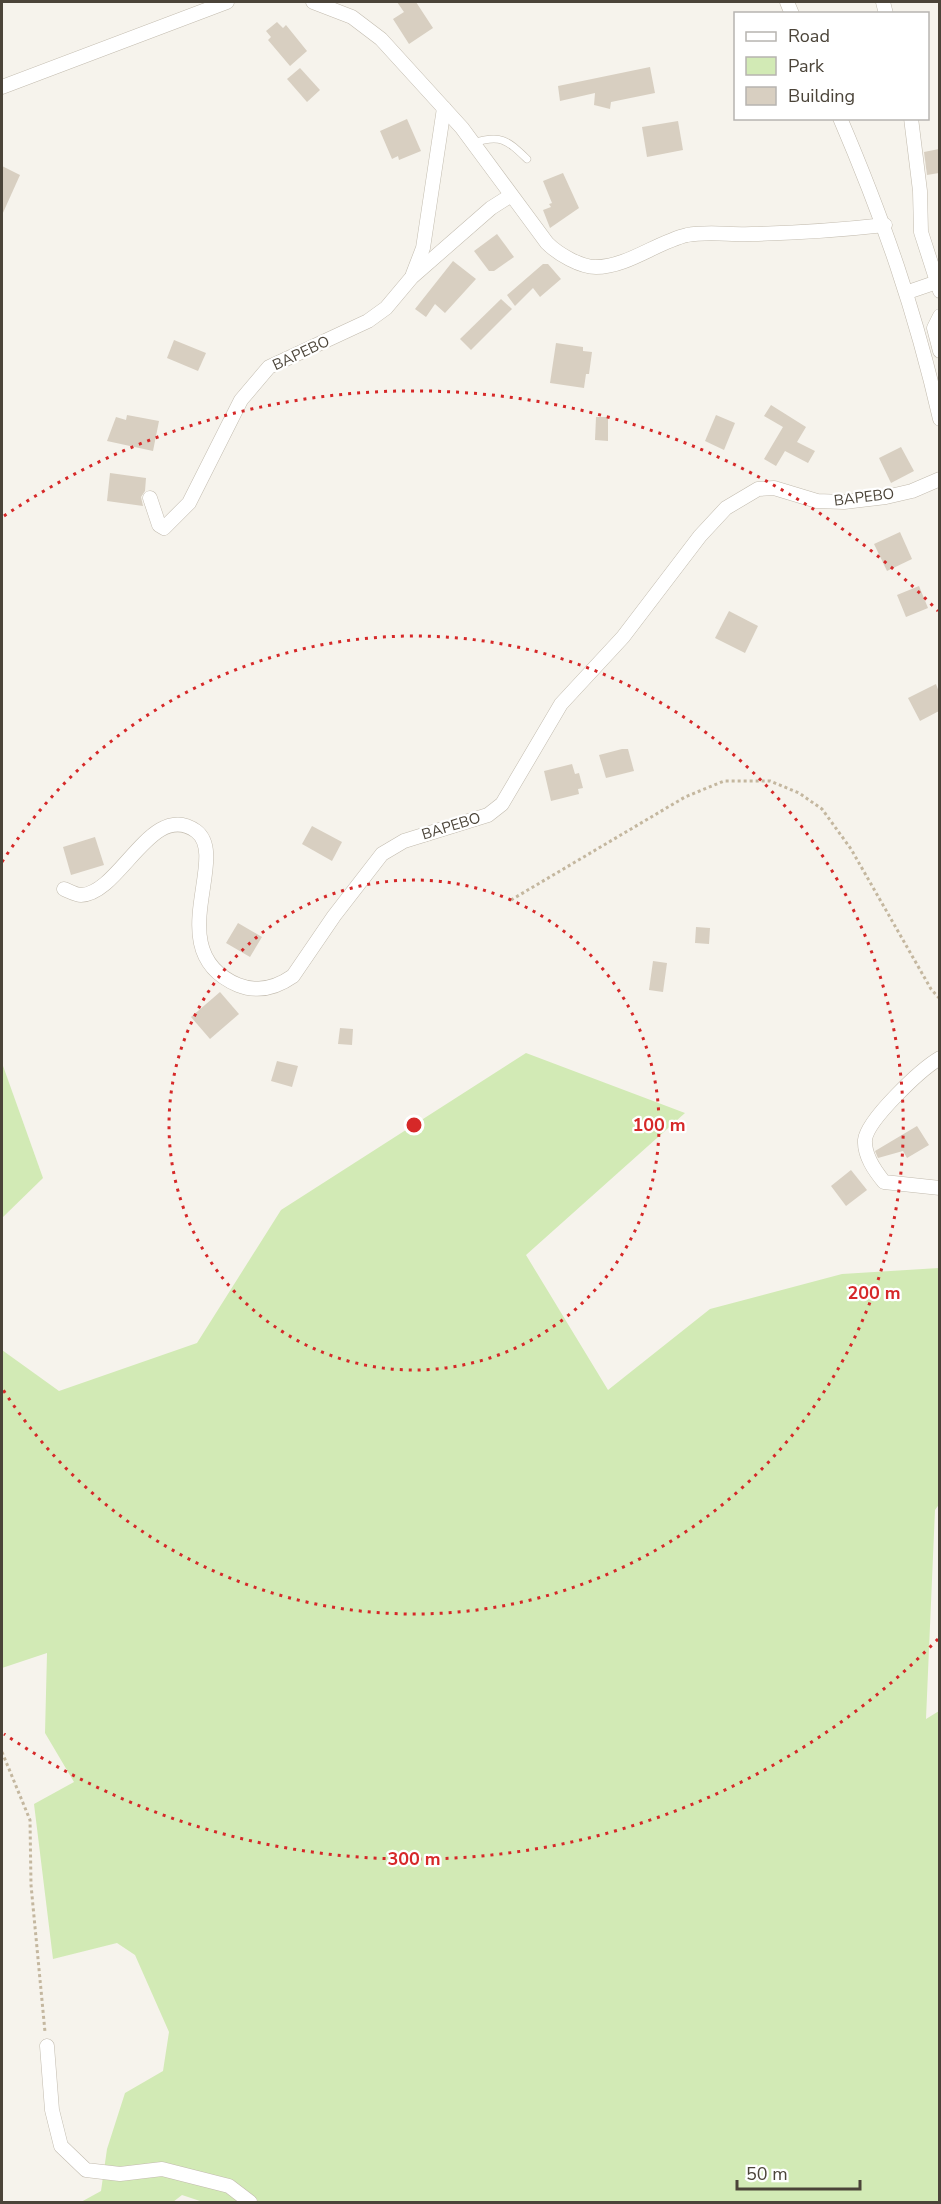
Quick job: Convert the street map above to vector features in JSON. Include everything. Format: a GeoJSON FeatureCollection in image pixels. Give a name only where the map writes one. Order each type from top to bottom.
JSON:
{"type":"FeatureCollection","features":[{"type":"Feature","properties":{"kind":"street"},"geometry":{"type":"LineString","coordinates":[[2,87],[227,2]]}},
{"type":"Feature","properties":{"kind":"street"},"geometry":{"type":"LineString","coordinates":[[313,2],[352,17],[371,30],[444,108],[554,250],[594,267],[608,265],[692,235],[826,232],[885,225]]}},
{"type":"Feature","properties":{"kind":"street"},"geometry":{"type":"LineString","coordinates":[[412,277],[423,248],[444,108]]}},
{"type":"Feature","properties":{"kind":"street"},"geometry":{"type":"LineString","coordinates":[[841,120],[885,225],[908,292],[939,419]]}},
{"type":"Feature","properties":{"kind":"street"},"geometry":{"type":"LineString","coordinates":[[908,292],[939,285],[921,232],[920,191],[911,120]]}},
{"type":"Feature","properties":{"kind":"street","name":"ВАРЕВО"},"geometry":{"type":"LineString","coordinates":[[150,498],[159,525],[164,528],[189,503],[241,400],[269,367],[368,321],[386,308],[412,277],[491,208],[510,196]]}},
{"type":"Feature","properties":{"kind":"street"},"geometry":{"type":"LineString","coordinates":[[939,316],[934,328],[939,351]]}},
{"type":"Feature","properties":{"kind":"street","name":"ВАРЕВО"},"geometry":{"type":"LineString","coordinates":[[64,889],[82,895],[93,891],[114,876],[139,847],[153,835],[173,826],[188,827],[200,834],[206,849],[199,937],[211,964],[218,973],[244,987],[264,989],[284,982],[293,976],[334,916],[382,854],[404,841],[488,815],[502,804],[561,704],[623,637],[700,536],[726,508],[758,489],[774,488],[817,501],[844,502],[886,497],[939,479]]}},
{"type":"Feature","properties":{"kind":"street"},"geometry":{"type":"LineString","coordinates":[[939,1058],[904,1087],[868,1130],[865,1140],[867,1153],[884,1182],[939,1188]]}},
{"type":"Feature","properties":{"kind":"street"},"geometry":{"type":"LineString","coordinates":[[47,2046],[52,2110],[61,2146],[86,2170],[120,2174],[162,2169],[229,2186],[250,2202]]}},
{"type":"Feature","properties":{"kind":"lane"},"geometry":{"type":"LineString","coordinates":[[473,143],[488,138],[507,141],[527,159]]}},
{"type":"Feature","properties":{"kind":"path"},"geometry":{"type":"LineString","coordinates":[[511,900],[686,797],[724,782],[770,781],[799,793],[822,809],[851,849],[931,990],[939,999]]}},
{"type":"Feature","properties":{"kind":"path"},"geometry":{"type":"LineString","coordinates":[[2,1752],[30,1820],[33,1918],[47,2046]]}},
{"type":"Feature","properties":{"kind":"green space"},"geometry":{"type":"Polygon","coordinates":[[[526,1053],[685,1113],[526,1255],[608,1390],[710,1309],[842,1274],[939,1268],[940,1503],[935,1510],[926,1719],[939,1711],[939,2202],[203,2202],[182,2195],[173,2202],[81,2202],[101,2191],[107,2149],[125,2093],[163,2071],[169,2032],[135,1955],[117,1943],[53,1959],[34,1804],[74,1782],[45,1733],[47,1653],[2,1668],[2,1350],[59,1391],[197,1343],[281,1210],[526,1053]]]}},
{"type":"Feature","properties":{"kind":"green space"},"geometry":{"type":"Polygon","coordinates":[[[2,1063],[43,1178],[2,1218],[2,1063]]]}},
{"type":"Feature","properties":{"kind":"building"},"geometry":{"type":"Polygon","coordinates":[[[397,2],[416,2],[433,28],[409,44],[393,19],[404,12],[397,2]]]}},
{"type":"Feature","properties":{"kind":"building"},"geometry":{"type":"Polygon","coordinates":[[[277,22],[283,28],[286,25],[307,51],[290,66],[268,40],[271,37],[266,31],[277,22]]]}},
{"type":"Feature","properties":{"kind":"building"},"geometry":{"type":"Polygon","coordinates":[[[650,67],[655,93],[611,102],[610,109],[594,105],[595,93],[560,101],[558,86],[650,67]]]}},
{"type":"Feature","properties":{"kind":"building"},"geometry":{"type":"Polygon","coordinates":[[[300,68],[320,90],[307,102],[287,79],[300,68]]]}},
{"type":"Feature","properties":{"kind":"building"},"geometry":{"type":"Polygon","coordinates":[[[407,119],[421,151],[399,160],[398,156],[392,159],[380,131],[407,119]]]}},
{"type":"Feature","properties":{"kind":"building"},"geometry":{"type":"Polygon","coordinates":[[[678,121],[683,150],[647,157],[642,127],[678,121]]]}},
{"type":"Feature","properties":{"kind":"building"},"geometry":{"type":"Polygon","coordinates":[[[939,149],[939,173],[927,175],[924,152],[939,149]]]}},
{"type":"Feature","properties":{"kind":"building"},"geometry":{"type":"Polygon","coordinates":[[[2,166],[20,175],[2,215],[2,166]]]}},
{"type":"Feature","properties":{"kind":"building"},"geometry":{"type":"Polygon","coordinates":[[[563,173],[579,208],[550,228],[543,210],[551,207],[549,204],[552,203],[543,181],[563,173]]]}},
{"type":"Feature","properties":{"kind":"building"},"geometry":{"type":"Polygon","coordinates":[[[497,234],[514,257],[494,271],[489,271],[474,251],[497,234]]]}},
{"type":"Feature","properties":{"kind":"building"},"geometry":{"type":"Polygon","coordinates":[[[453,261],[476,279],[445,313],[435,304],[426,317],[415,309],[453,261]]]}},
{"type":"Feature","properties":{"kind":"building"},"geometry":{"type":"Polygon","coordinates":[[[543,264],[548,264],[561,279],[540,297],[533,288],[515,306],[507,295],[543,264]]]}},
{"type":"Feature","properties":{"kind":"building"},"geometry":{"type":"Polygon","coordinates":[[[501,299],[512,309],[471,350],[460,339],[501,299]]]}},
{"type":"Feature","properties":{"kind":"building"},"geometry":{"type":"Polygon","coordinates":[[[174,340],[206,353],[198,371],[167,358],[174,340]]]}},
{"type":"Feature","properties":{"kind":"building"},"geometry":{"type":"Polygon","coordinates":[[[556,343],[583,347],[583,351],[592,352],[589,374],[586,374],[584,388],[550,383],[556,343]]]}},
{"type":"Feature","properties":{"kind":"building"},"geometry":{"type":"Polygon","coordinates":[[[771,405],[806,427],[797,442],[815,451],[808,463],[785,451],[776,466],[764,459],[783,427],[764,416],[771,405]]]}},
{"type":"Feature","properties":{"kind":"building"},"geometry":{"type":"Polygon","coordinates":[[[127,415],[159,421],[153,451],[107,441],[116,417],[126,420],[127,415]]]}},
{"type":"Feature","properties":{"kind":"building"},"geometry":{"type":"Polygon","coordinates":[[[716,415],[735,423],[724,450],[705,441],[716,415]]]}},
{"type":"Feature","properties":{"kind":"building"},"geometry":{"type":"Polygon","coordinates":[[[596,417],[608,417],[608,441],[595,440],[596,417]]]}},
{"type":"Feature","properties":{"kind":"building"},"geometry":{"type":"Polygon","coordinates":[[[901,447],[914,471],[891,483],[879,458],[901,447]]]}},
{"type":"Feature","properties":{"kind":"building"},"geometry":{"type":"Polygon","coordinates":[[[110,473],[146,478],[145,491],[141,497],[143,506],[107,501],[110,473]]]}},
{"type":"Feature","properties":{"kind":"building"},"geometry":{"type":"Polygon","coordinates":[[[900,532],[912,559],[887,571],[874,544],[900,532]]]}},
{"type":"Feature","properties":{"kind":"building"},"geometry":{"type":"Polygon","coordinates":[[[919,586],[928,608],[906,617],[897,595],[919,586]]]}},
{"type":"Feature","properties":{"kind":"building"},"geometry":{"type":"Polygon","coordinates":[[[729,611],[758,626],[745,653],[715,638],[729,611]]]}},
{"type":"Feature","properties":{"kind":"building"},"geometry":{"type":"Polygon","coordinates":[[[936,684],[939,692],[939,711],[920,721],[908,698],[936,684]]]}},
{"type":"Feature","properties":{"kind":"building"},"geometry":{"type":"Polygon","coordinates":[[[628,749],[634,771],[606,778],[599,755],[628,749]]]}},
{"type":"Feature","properties":{"kind":"building"},"geometry":{"type":"Polygon","coordinates":[[[572,764],[575,774],[579,773],[583,788],[578,789],[579,794],[551,801],[544,771],[572,764]]]}},
{"type":"Feature","properties":{"kind":"building"},"geometry":{"type":"Polygon","coordinates":[[[312,826],[342,842],[332,861],[302,844],[312,826]]]}},
{"type":"Feature","properties":{"kind":"building"},"geometry":{"type":"Polygon","coordinates":[[[95,837],[104,865],[71,875],[63,847],[95,837]]]}},
{"type":"Feature","properties":{"kind":"building"},"geometry":{"type":"Polygon","coordinates":[[[238,923],[262,937],[250,957],[226,943],[238,923]]]}},
{"type":"Feature","properties":{"kind":"building"},"geometry":{"type":"Polygon","coordinates":[[[696,927],[710,928],[709,944],[695,943],[696,927]]]}},
{"type":"Feature","properties":{"kind":"building"},"geometry":{"type":"Polygon","coordinates":[[[653,961],[667,963],[663,992],[649,990],[653,961]]]}},
{"type":"Feature","properties":{"kind":"building"},"geometry":{"type":"Polygon","coordinates":[[[220,992],[239,1014],[210,1039],[191,1017],[220,992]]]}},
{"type":"Feature","properties":{"kind":"building"},"geometry":{"type":"Polygon","coordinates":[[[340,1028],[353,1029],[352,1045],[338,1044],[340,1028]]]}},
{"type":"Feature","properties":{"kind":"building"},"geometry":{"type":"Polygon","coordinates":[[[277,1061],[298,1066],[292,1087],[271,1081],[277,1061]]]}},
{"type":"Feature","properties":{"kind":"building"},"geometry":{"type":"Polygon","coordinates":[[[917,1126],[929,1145],[907,1158],[903,1151],[878,1158],[875,1151],[917,1126]]]}},
{"type":"Feature","properties":{"kind":"building"},"geometry":{"type":"Polygon","coordinates":[[[851,1170],[867,1190],[846,1206],[831,1186],[851,1170]]]}}]}
